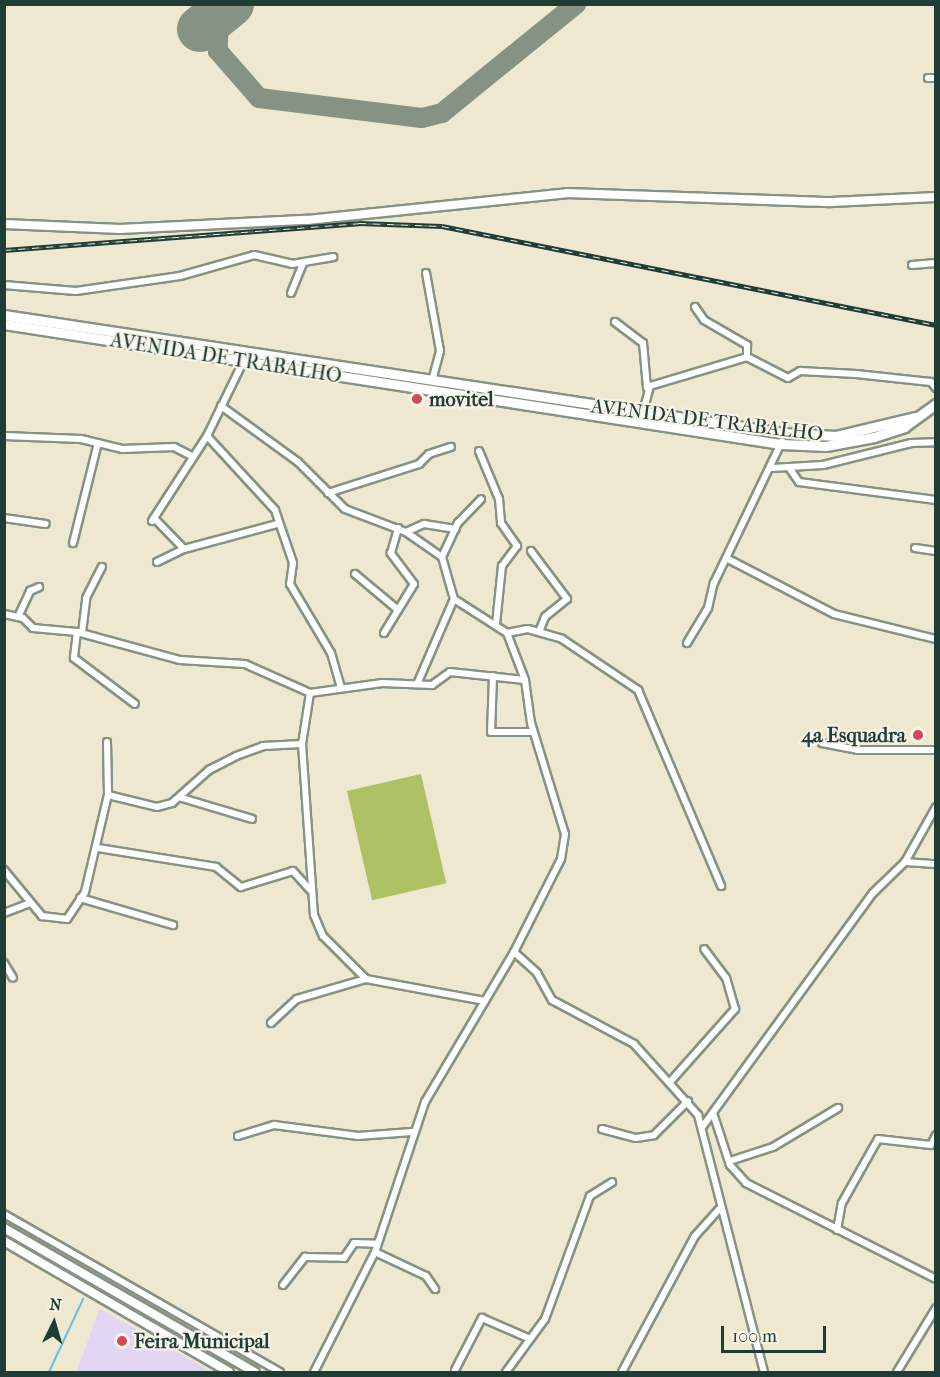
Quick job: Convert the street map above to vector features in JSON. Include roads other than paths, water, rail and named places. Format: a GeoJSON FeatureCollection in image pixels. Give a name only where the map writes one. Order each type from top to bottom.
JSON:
{"type":"FeatureCollection","features":[{"type":"Feature","properties":{"kind":"highway","name":"AVENIDA DE TRABALHO"},"geometry":{"type":"LineString","coordinates":[[4,315],[77,330],[587,409],[700,432],[782,444],[848,443],[904,427],[918,417]]}},
{"type":"Feature","properties":{"kind":"highway","name":"AVENIDA DE TRABALHO"},"geometry":{"type":"LineString","coordinates":[[4,324],[77,330]]}},
{"type":"Feature","properties":{"kind":"highway","name":"AVENIDA DE TRABALHO"},"geometry":{"type":"LineString","coordinates":[[388,379],[432,381],[498,396]]}},
{"type":"Feature","properties":{"kind":"highway"},"geometry":{"type":"LineString","coordinates":[[918,417],[936,404]]}},
{"type":"Feature","properties":{"kind":"highway","name":"AVENIDA DE TRABALHO"},"geometry":{"type":"LineString","coordinates":[[587,409],[643,412],[783,433],[836,436],[918,417]]}},
{"type":"Feature","properties":{"kind":"highway"},"geometry":{"type":"LineString","coordinates":[[700,432],[702,421]]}},
{"type":"Feature","properties":{"kind":"main road"},"geometry":{"type":"LineString","coordinates":[[4,1228],[254,1372]]}},
{"type":"Feature","properties":{"kind":"main road"},"geometry":{"type":"LineString","coordinates":[[4,1241],[229,1372]]}},
{"type":"Feature","properties":{"kind":"street"},"geometry":{"type":"LineString","coordinates":[[4,224],[120,229],[307,220],[567,193],[831,202],[936,197]]}},
{"type":"Feature","properties":{"kind":"street"},"geometry":{"type":"LineString","coordinates":[[4,285],[76,291],[180,276],[254,255],[303,264],[333,257]]}},
{"type":"Feature","properties":{"kind":"street"},"geometry":{"type":"LineString","coordinates":[[291,293],[303,264]]}},
{"type":"Feature","properties":{"kind":"street"},"geometry":{"type":"LineString","coordinates":[[912,265],[936,264]]}},
{"type":"Feature","properties":{"kind":"street"},"geometry":{"type":"LineString","coordinates":[[426,273],[440,351],[432,381]]}},
{"type":"Feature","properties":{"kind":"street"},"geometry":{"type":"LineString","coordinates":[[695,307],[704,320],[747,345],[747,357]]}},
{"type":"Feature","properties":{"kind":"street"},"geometry":{"type":"LineString","coordinates":[[615,322],[643,343],[647,388],[643,412]]}},
{"type":"Feature","properties":{"kind":"street"},"geometry":{"type":"LineString","coordinates":[[184,549],[153,520],[207,436],[246,356]]}},
{"type":"Feature","properties":{"kind":"street"},"geometry":{"type":"LineString","coordinates":[[647,388],[747,357],[788,378],[800,372],[856,374],[931,382],[936,388]]}},
{"type":"Feature","properties":{"kind":"street"},"geometry":{"type":"LineString","coordinates":[[221,406],[298,462],[345,509],[398,528],[442,557],[454,599],[418,682]]}},
{"type":"Feature","properties":{"kind":"street"},"geometry":{"type":"LineString","coordinates":[[687,642],[772,468],[782,444],[783,433]]}},
{"type":"Feature","properties":{"kind":"street"},"geometry":{"type":"LineString","coordinates":[[4,436],[98,443],[122,449],[174,447],[194,457]]}},
{"type":"Feature","properties":{"kind":"street"},"geometry":{"type":"LineString","coordinates":[[207,436],[265,496],[293,563],[290,584],[331,653],[341,687]]}},
{"type":"Feature","properties":{"kind":"street"},"geometry":{"type":"LineString","coordinates":[[772,468],[790,469],[936,442]]}},
{"type":"Feature","properties":{"kind":"street"},"geometry":{"type":"LineString","coordinates":[[73,543],[98,443]]}},
{"type":"Feature","properties":{"kind":"street"},"geometry":{"type":"LineString","coordinates":[[328,493],[420,464],[429,454],[451,447]]}},
{"type":"Feature","properties":{"kind":"street"},"geometry":{"type":"LineString","coordinates":[[479,451],[499,499],[501,523],[517,546],[500,570],[496,624]]}},
{"type":"Feature","properties":{"kind":"street"},"geometry":{"type":"LineString","coordinates":[[790,469],[799,482],[936,500]]}},
{"type":"Feature","properties":{"kind":"street"},"geometry":{"type":"LineString","coordinates":[[442,557],[456,529],[481,499]]}},
{"type":"Feature","properties":{"kind":"street"},"geometry":{"type":"LineString","coordinates":[[4,518],[46,524]]}},
{"type":"Feature","properties":{"kind":"street"},"geometry":{"type":"LineString","coordinates":[[157,562],[184,549],[277,524]]}},
{"type":"Feature","properties":{"kind":"street"},"geometry":{"type":"LineString","coordinates":[[406,532],[424,524],[456,529]]}},
{"type":"Feature","properties":{"kind":"street"},"geometry":{"type":"LineString","coordinates":[[384,633],[414,579],[391,553],[398,528]]}},
{"type":"Feature","properties":{"kind":"street"},"geometry":{"type":"LineString","coordinates":[[915,548],[936,551]]}},
{"type":"Feature","properties":{"kind":"street"},"geometry":{"type":"LineString","coordinates":[[531,551],[567,598],[545,617],[539,632]]}},
{"type":"Feature","properties":{"kind":"street"},"geometry":{"type":"LineString","coordinates":[[728,559],[834,614],[936,639]]}},
{"type":"Feature","properties":{"kind":"street"},"geometry":{"type":"LineString","coordinates":[[102,567],[86,598],[74,658],[135,704]]}},
{"type":"Feature","properties":{"kind":"street"},"geometry":{"type":"LineString","coordinates":[[355,574],[398,610]]}},
{"type":"Feature","properties":{"kind":"street"},"geometry":{"type":"LineString","coordinates":[[18,617],[30,591],[39,587]]}},
{"type":"Feature","properties":{"kind":"street"},"geometry":{"type":"LineString","coordinates":[[314,1372],[375,1252],[412,1132],[514,952],[565,844],[533,732],[525,680],[507,633],[454,599]]}},
{"type":"Feature","properties":{"kind":"street"},"geometry":{"type":"LineString","coordinates":[[4,614],[18,617],[33,628],[80,633],[180,660],[245,664],[310,693],[341,687],[418,682],[439,684],[450,672],[525,680]]}},
{"type":"Feature","properties":{"kind":"street"},"geometry":{"type":"LineString","coordinates":[[507,633],[539,632],[562,639],[638,690],[721,886]]}},
{"type":"Feature","properties":{"kind":"street"},"geometry":{"type":"LineString","coordinates":[[493,676],[491,732],[533,732]]}},
{"type":"Feature","properties":{"kind":"street"},"geometry":{"type":"LineString","coordinates":[[310,693],[302,744],[310,890],[323,936],[366,979]]}},
{"type":"Feature","properties":{"kind":"street"},"geometry":{"type":"LineString","coordinates":[[4,870],[28,904],[56,921],[67,919],[80,898],[98,848],[108,795],[107,742]]}},
{"type":"Feature","properties":{"kind":"street"},"geometry":{"type":"LineString","coordinates":[[822,743],[857,750],[936,750]]}},
{"type":"Feature","properties":{"kind":"street"},"geometry":{"type":"LineString","coordinates":[[108,795],[157,807],[182,798],[196,780],[236,756],[263,746],[302,744]]}},
{"type":"Feature","properties":{"kind":"street"},"geometry":{"type":"LineString","coordinates":[[182,798],[252,819]]}},
{"type":"Feature","properties":{"kind":"street"},"geometry":{"type":"LineString","coordinates":[[703,1126],[873,893],[905,862],[936,807]]}},
{"type":"Feature","properties":{"kind":"street"},"geometry":{"type":"LineString","coordinates":[[98,848],[216,867],[241,887],[293,871],[310,890]]}},
{"type":"Feature","properties":{"kind":"street"},"geometry":{"type":"LineString","coordinates":[[905,862],[936,864]]}},
{"type":"Feature","properties":{"kind":"street"},"geometry":{"type":"LineString","coordinates":[[80,898],[173,925]]}},
{"type":"Feature","properties":{"kind":"street"},"geometry":{"type":"LineString","coordinates":[[4,914],[28,904]]}},
{"type":"Feature","properties":{"kind":"street"},"geometry":{"type":"LineString","coordinates":[[670,1082],[735,1009],[726,978],[704,949]]}},
{"type":"Feature","properties":{"kind":"street"},"geometry":{"type":"LineString","coordinates":[[514,952],[537,973],[552,1000],[634,1044],[688,1101],[703,1126],[719,1209],[764,1372]]}},
{"type":"Feature","properties":{"kind":"street"},"geometry":{"type":"LineString","coordinates":[[4,963],[13,978]]}},
{"type":"Feature","properties":{"kind":"street"},"geometry":{"type":"LineString","coordinates":[[271,1023],[297,999],[366,979],[485,1001]]}},
{"type":"Feature","properties":{"kind":"street"},"geometry":{"type":"LineString","coordinates":[[602,1129],[636,1138],[654,1135],[688,1101]]}},
{"type":"Feature","properties":{"kind":"street"},"geometry":{"type":"LineString","coordinates":[[838,1108],[772,1147],[733,1160],[730,1165],[746,1183],[936,1279]]}},
{"type":"Feature","properties":{"kind":"street"},"geometry":{"type":"LineString","coordinates":[[713,1113],[733,1160]]}},
{"type":"Feature","properties":{"kind":"street"},"geometry":{"type":"LineString","coordinates":[[238,1136],[274,1125],[358,1136],[412,1132]]}},
{"type":"Feature","properties":{"kind":"street"},"geometry":{"type":"LineString","coordinates":[[837,1230],[843,1203],[878,1139],[931,1144],[936,1135]]}},
{"type":"Feature","properties":{"kind":"street"},"geometry":{"type":"LineString","coordinates":[[506,1372],[528,1338],[544,1319],[590,1196],[612,1182]]}},
{"type":"Feature","properties":{"kind":"street"},"geometry":{"type":"LineString","coordinates":[[622,1372],[695,1236],[719,1209]]}},
{"type":"Feature","properties":{"kind":"street"},"geometry":{"type":"LineString","coordinates":[[4,1214],[280,1372]]}},
{"type":"Feature","properties":{"kind":"street"},"geometry":{"type":"LineString","coordinates":[[284,1286],[305,1257],[344,1258],[354,1243],[377,1244]]}},
{"type":"Feature","properties":{"kind":"street"},"geometry":{"type":"LineString","coordinates":[[375,1252],[426,1276],[435,1289]]}},
{"type":"Feature","properties":{"kind":"street"},"geometry":{"type":"LineString","coordinates":[[897,1372],[936,1308]]}},
{"type":"Feature","properties":{"kind":"street"},"geometry":{"type":"LineString","coordinates":[[455,1371],[482,1318],[528,1338]]}},
{"type":"Feature","properties":{"kind":"waterway"},"geometry":{"type":"LineString","coordinates":[[49,1372],[83,1299]]}},
{"type":"Feature","properties":{"kind":"railway"},"geometry":{"type":"LineString","coordinates":[[4,250],[359,223],[442,226],[936,325]]}},
{"type":"Feature","properties":{"kind":"place","name":"movitel"},"geometry":{"type":"Point","coordinates":[417,399]}},
{"type":"Feature","properties":{"kind":"place","name":"4a Esquadra"},"geometry":{"type":"Point","coordinates":[918,735]}},
{"type":"Feature","properties":{"kind":"place","name":"Feira Municipal"},"geometry":{"type":"Point","coordinates":[122,1341]}}]}
